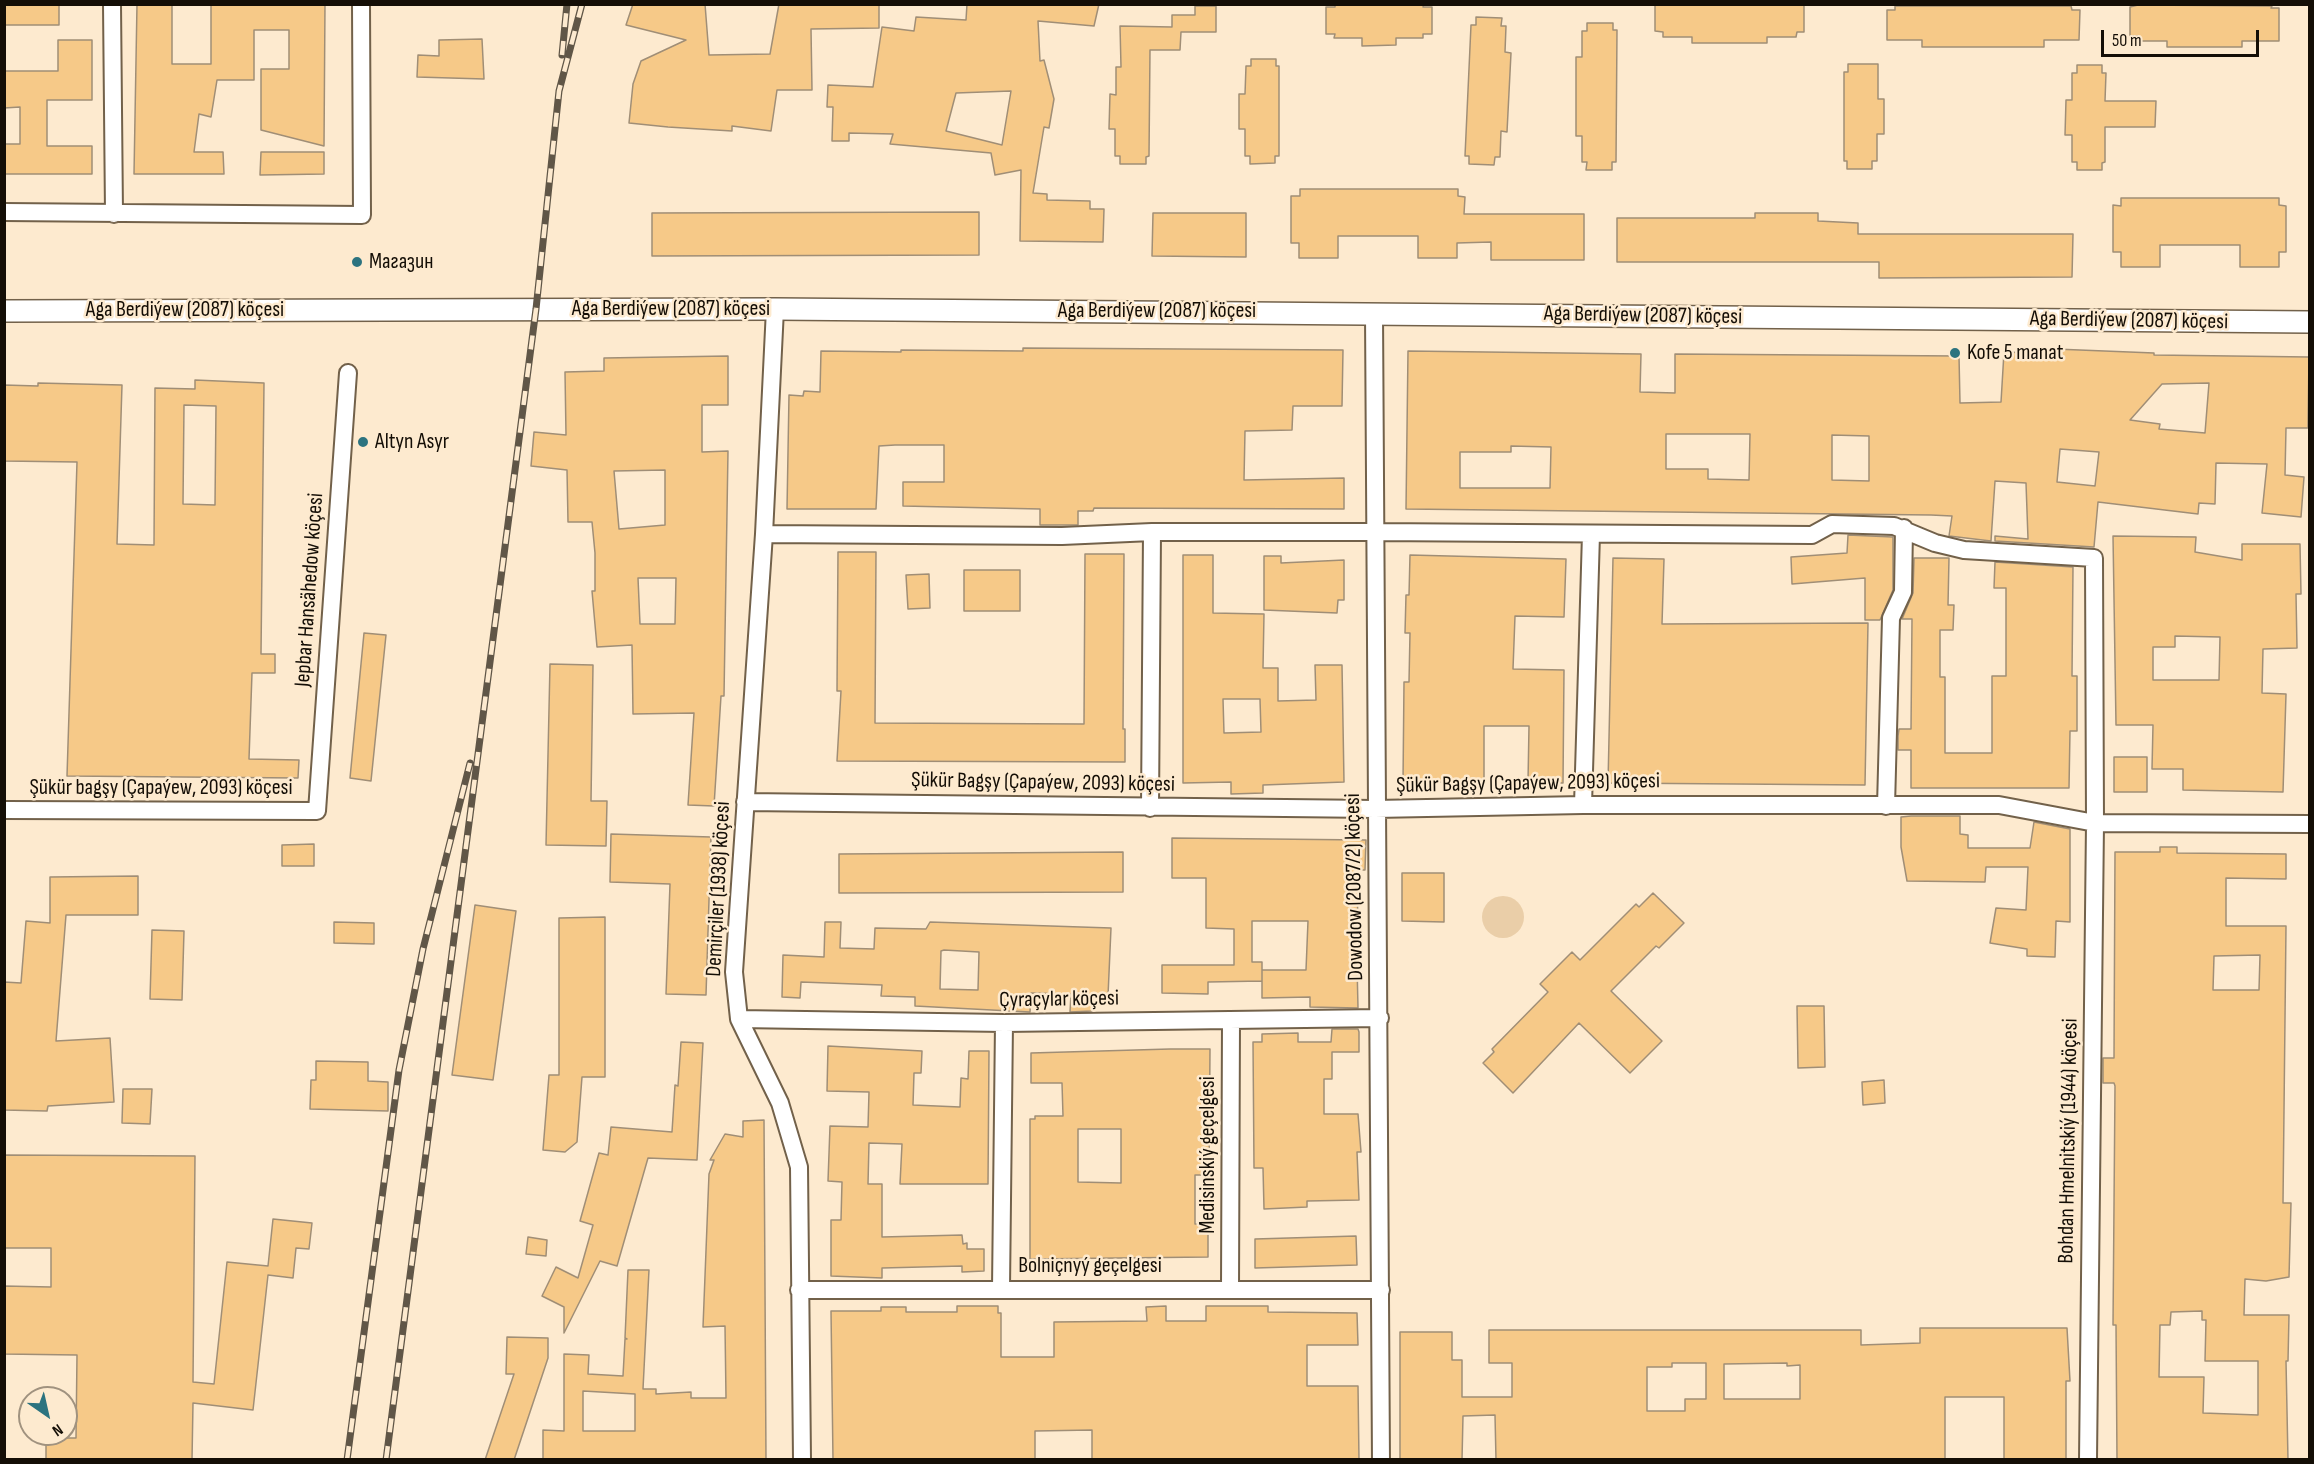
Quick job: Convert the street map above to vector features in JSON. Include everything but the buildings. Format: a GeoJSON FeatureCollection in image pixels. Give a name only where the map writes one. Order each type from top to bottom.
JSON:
{"type":"FeatureCollection","features":[{"type":"Feature","properties":{"kind":"street"},"geometry":{"type":"LineString","coordinates":[[112,4],[114,214]]}},
{"type":"Feature","properties":{"kind":"street"},"geometry":{"type":"LineString","coordinates":[[4,212],[362,215],[361,4]]}},
{"type":"Feature","properties":{"kind":"street","name":"Aga Berdiýew (2087) köçesi"},"geometry":{"type":"LineString","coordinates":[[4,311],[775,309],[2310,322]]}},
{"type":"Feature","properties":{"kind":"street","name":"Demirçiler (1938) köçesi"},"geometry":{"type":"LineString","coordinates":[[775,309],[764,534],[734,972],[739,1019],[780,1103],[793,1138],[799,1167],[802,1460]]}},
{"type":"Feature","properties":{"kind":"street","name":"Dowodow (2087/2) köçesi"},"geometry":{"type":"LineString","coordinates":[[1374,313],[1375,808],[1380,1018],[1381,1460]]}},
{"type":"Feature","properties":{"kind":"street","name":"Jepbar Hansähedow köçesi"},"geometry":{"type":"LineString","coordinates":[[317,811],[348,373]]}},
{"type":"Feature","properties":{"kind":"street"},"geometry":{"type":"LineString","coordinates":[[764,534],[1062,536],[1152,532],[1374,532],[1812,535],[1832,524],[1904,528],[1903,592],[1891,618],[1886,806]]}},
{"type":"Feature","properties":{"kind":"street","name":"Bohdan Hmelnitskiý (1944) köçesi"},"geometry":{"type":"LineString","coordinates":[[1904,528],[1935,543],[1964,550],[2094,558],[2096,823],[2088,1460]]}},
{"type":"Feature","properties":{"kind":"street"},"geometry":{"type":"LineString","coordinates":[[1150,808],[1152,532]]}},
{"type":"Feature","properties":{"kind":"street"},"geometry":{"type":"LineString","coordinates":[[1583,805],[1592,534]]}},
{"type":"Feature","properties":{"kind":"street","name":"Şükür Bagşy (Çapaýew, 2093) köçesi"},"geometry":{"type":"LineString","coordinates":[[746,802],[1150,808],[1999,805],[2096,823],[2310,824]]}},
{"type":"Feature","properties":{"kind":"street","name":"Şükür bagşy (Çapaýew, 2093) köçesi"},"geometry":{"type":"LineString","coordinates":[[4,810],[317,811]]}},
{"type":"Feature","properties":{"kind":"street","name":"Çyraçylar köçesi"},"geometry":{"type":"LineString","coordinates":[[739,1019],[1004,1023],[1380,1018]]}},
{"type":"Feature","properties":{"kind":"street","name":"Medisinskiý geçelgesi"},"geometry":{"type":"LineString","coordinates":[[1230,1289],[1231,1020]]}},
{"type":"Feature","properties":{"kind":"street"},"geometry":{"type":"LineString","coordinates":[[1001,1288],[1004,1023]]}},
{"type":"Feature","properties":{"kind":"street","name":"Bolniçnyý geçelgesi"},"geometry":{"type":"LineString","coordinates":[[799,1290],[1001,1288],[1381,1290]]}},
{"type":"Feature","properties":{"kind":"shaded area"},"geometry":{"type":"Polygon","coordinates":[[[1503,896],[1518,902],[1524,917],[1518,932],[1503,938],[1488,932],[1482,917],[1488,902],[1503,896]]]}},
{"type":"Feature","properties":{"kind":"railway"},"geometry":{"type":"LineString","coordinates":[[562,55],[567,4]]}},
{"type":"Feature","properties":{"kind":"railway"},"geometry":{"type":"LineString","coordinates":[[386,1460],[536,309],[559,91],[582,4]]}},
{"type":"Feature","properties":{"kind":"railway"},"geometry":{"type":"LineString","coordinates":[[347,1460],[399,1070],[423,949],[470,763]]}},
{"type":"Feature","properties":{"kind":"place","name":"Магазин"},"geometry":{"type":"Point","coordinates":[357,262]}},
{"type":"Feature","properties":{"kind":"place","name":"Kofe 5 manat"},"geometry":{"type":"Point","coordinates":[1955,353]}},
{"type":"Feature","properties":{"kind":"place","name":"Altyn Asyr"},"geometry":{"type":"Point","coordinates":[363,442]}}]}
